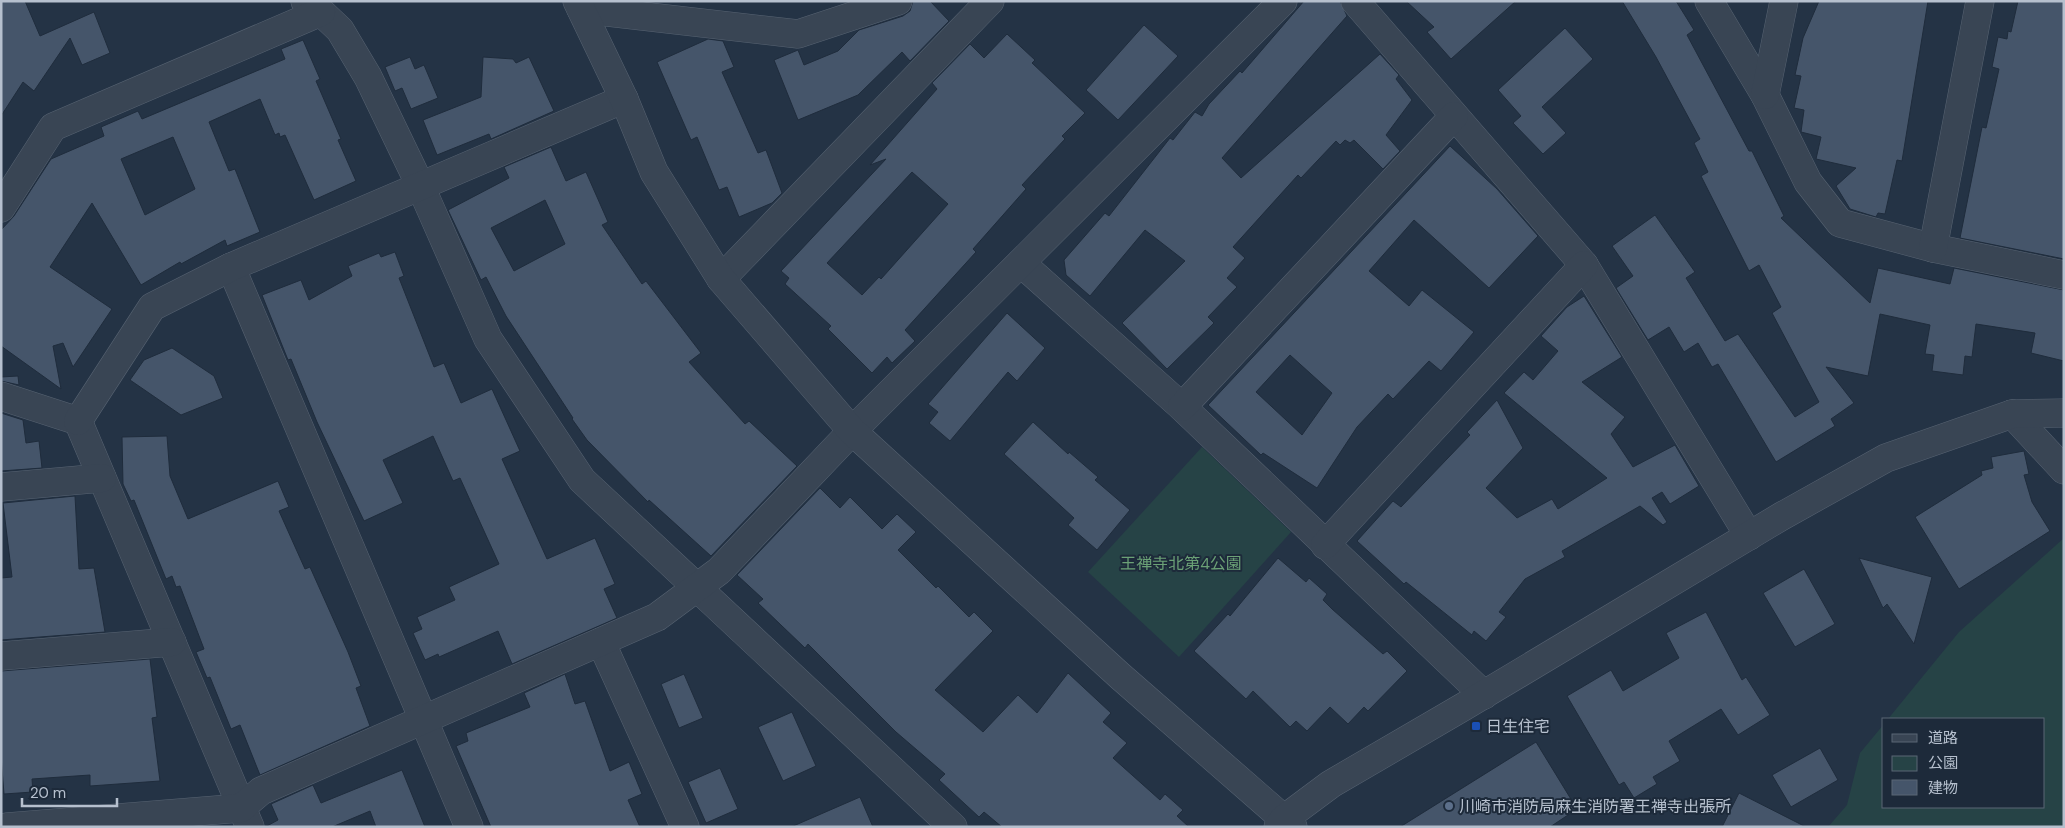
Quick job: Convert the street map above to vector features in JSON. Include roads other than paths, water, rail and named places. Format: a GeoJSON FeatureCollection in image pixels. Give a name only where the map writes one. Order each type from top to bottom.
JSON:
{"type":"FeatureCollection","features":[{"type":"Feature","properties":{"kind":"street"},"geometry":{"type":"LineString","coordinates":[[579,5],[798,34],[898,1]]}},
{"type":"Feature","properties":{"kind":"street"},"geometry":{"type":"LineString","coordinates":[[721,279],[990,1]]}},
{"type":"Feature","properties":{"kind":"street"},"geometry":{"type":"LineString","coordinates":[[246,817],[261,791],[657,617],[719,571],[852,431],[1283,1]]}},
{"type":"Feature","properties":{"kind":"street"},"geometry":{"type":"LineString","coordinates":[[1355,1],[1584,265],[1749,536]]}},
{"type":"Feature","properties":{"kind":"street"},"geometry":{"type":"LineString","coordinates":[[1709,1],[1765,96],[1808,182],[1840,223],[1933,248],[2064,275]]}},
{"type":"Feature","properties":{"kind":"street"},"geometry":{"type":"LineString","coordinates":[[1765,96],[1784,1]]}},
{"type":"Feature","properties":{"kind":"street"},"geometry":{"type":"LineString","coordinates":[[1933,248],[1980,1]]}},
{"type":"Feature","properties":{"kind":"street"},"geometry":{"type":"LineString","coordinates":[[579,5],[624,99],[654,172],[721,279],[852,431],[1285,824],[1331,784],[1484,695],[1749,536],[1886,458],[2012,414],[2064,413]]}},
{"type":"Feature","properties":{"kind":"street"},"geometry":{"type":"LineString","coordinates":[[1,208],[53,127],[313,6],[340,30],[368,77],[420,185],[488,339],[582,480],[953,827]]}},
{"type":"Feature","properties":{"kind":"street"},"geometry":{"type":"LineString","coordinates":[[78,421],[152,307],[231,267],[624,99]]}},
{"type":"Feature","properties":{"kind":"street"},"geometry":{"type":"LineString","coordinates":[[1182,407],[1454,116]]}},
{"type":"Feature","properties":{"kind":"street"},"geometry":{"type":"LineString","coordinates":[[1021,263],[1182,407],[1484,695]]}},
{"type":"Feature","properties":{"kind":"street"},"geometry":{"type":"LineString","coordinates":[[1325,545],[1584,265]]}},
{"type":"Feature","properties":{"kind":"street"},"geometry":{"type":"LineString","coordinates":[[231,267],[469,827]]}},
{"type":"Feature","properties":{"kind":"street"},"geometry":{"type":"LineString","coordinates":[[1,396],[78,421],[246,817]]}},
{"type":"Feature","properties":{"kind":"street"},"geometry":{"type":"LineString","coordinates":[[2012,414],[2064,470]]}},
{"type":"Feature","properties":{"kind":"street"},"geometry":{"type":"LineString","coordinates":[[1,486],[102,478]]}},
{"type":"Feature","properties":{"kind":"street"},"geometry":{"type":"LineString","coordinates":[[1,656],[172,642]]}},
{"type":"Feature","properties":{"kind":"street"},"geometry":{"type":"LineString","coordinates":[[601,642],[685,827]]}},
{"type":"Feature","properties":{"kind":"street"},"geometry":{"type":"LineString","coordinates":[[7,827],[246,817]]}},
{"type":"Feature","properties":{"kind":"place","name":"日生住宅"},"geometry":{"type":"Point","coordinates":[1476,726]}},
{"type":"Feature","properties":{"kind":"place","name":"川崎市消防局麻生消防署王禅寺出張所"},"geometry":{"type":"Point","coordinates":[1449,806]}},
{"type":"Feature","properties":{"kind":"park label","name":"王禅寺北第4公園"},"geometry":{"type":"Point","coordinates":[1181,563]}}]}
